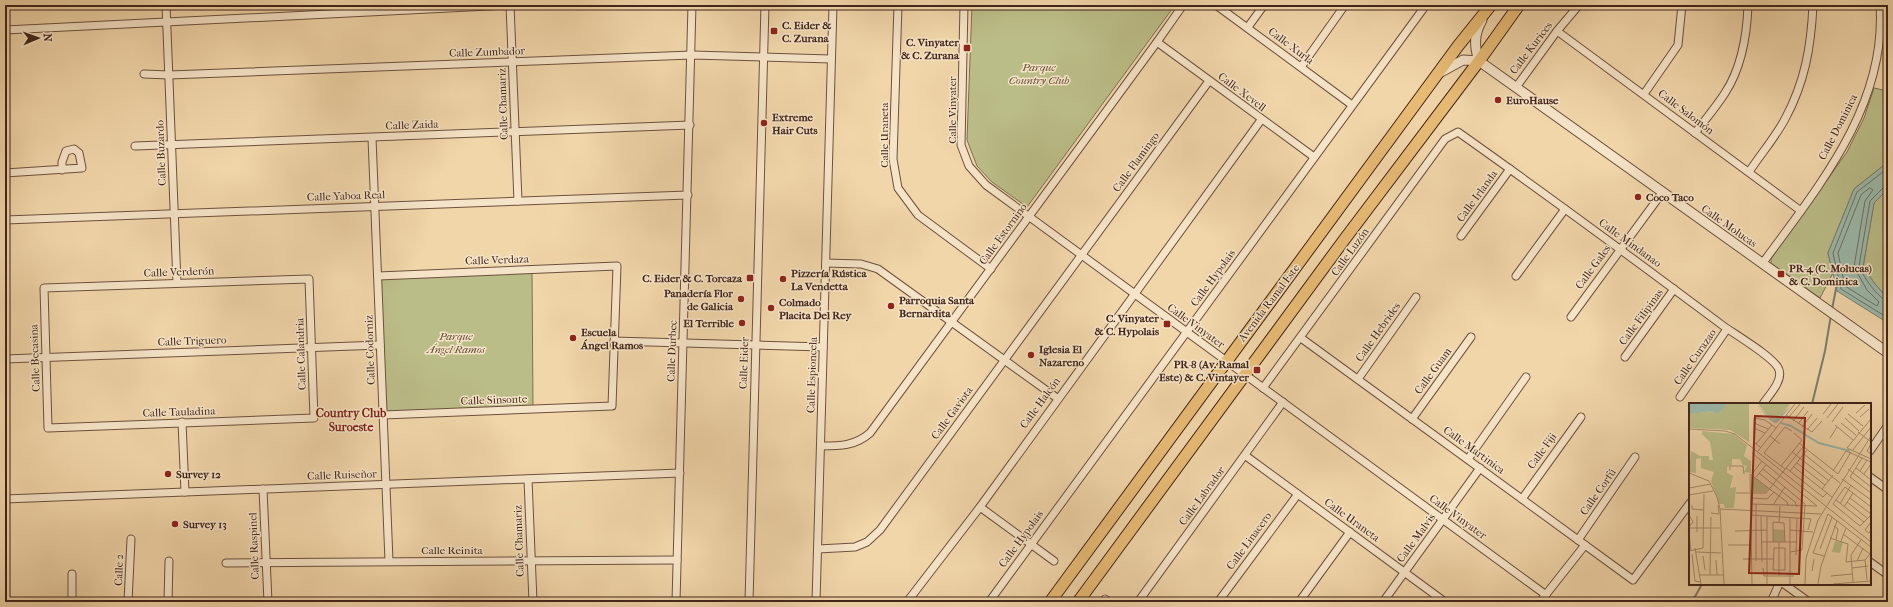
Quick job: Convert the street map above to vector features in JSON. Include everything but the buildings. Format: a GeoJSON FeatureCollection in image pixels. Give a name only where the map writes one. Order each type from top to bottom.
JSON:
{"type":"FeatureCollection","features":[{"type":"Feature","properties":{"kind":"main road","name":"Avenida Ramal Este"},"geometry":{"type":"LineString","coordinates":[[1078,602],[1344,240],[1479,61],[1518,5]]}},
{"type":"Feature","properties":{"kind":"main road","name":"Avenida Ramal Este"},"geometry":{"type":"LineString","coordinates":[[1050,602],[1226,361],[1491,6]]}},
{"type":"Feature","properties":{"kind":"street"},"geometry":{"type":"LineString","coordinates":[[166,5],[167,22]]}},
{"type":"Feature","properties":{"kind":"street"},"geometry":{"type":"LineString","coordinates":[[336,5],[336,13]]}},
{"type":"Feature","properties":{"kind":"street","name":"Calle Chamariz"},"geometry":{"type":"LineString","coordinates":[[510,5],[518,201]]}},
{"type":"Feature","properties":{"kind":"street"},"geometry":{"type":"LineString","coordinates":[[5,30],[524,5]]}},
{"type":"Feature","properties":{"kind":"street","name":"Calle Durbec"},"geometry":{"type":"LineString","coordinates":[[676,602],[692,55],[692,5]]}},
{"type":"Feature","properties":{"kind":"street","name":"Calle Eider"},"geometry":{"type":"LineString","coordinates":[[749,602],[765,5]]}},
{"type":"Feature","properties":{"kind":"street","name":"Calle Espioncela"},"geometry":{"type":"LineString","coordinates":[[816,602],[831,59],[834,5]]}},
{"type":"Feature","properties":{"kind":"street","name":"Calle Uraneta"},"geometry":{"type":"LineString","coordinates":[[898,5],[894,159],[898,188],[918,215],[991,269]]}},
{"type":"Feature","properties":{"kind":"street","name":"Calle Vinyater"},"geometry":{"type":"LineString","coordinates":[[964,5],[961,145],[969,166],[986,185],[1546,595]]}},
{"type":"Feature","properties":{"kind":"street","name":"Calle Estornino"},"geometry":{"type":"LineString","coordinates":[[821,446],[846,445],[863,439],[870,433],[1157,42],[1182,5]]}},
{"type":"Feature","properties":{"kind":"street","name":"Calle Xurla"},"geometry":{"type":"LineString","coordinates":[[1216,5],[1248,27],[1352,105]]}},
{"type":"Feature","properties":{"kind":"street"},"geometry":{"type":"LineString","coordinates":[[1248,27],[1264,5]]}},
{"type":"Feature","properties":{"kind":"street"},"geometry":{"type":"LineString","coordinates":[[1301,67],[1345,5]]}},
{"type":"Feature","properties":{"kind":"street","name":"Calle Hypolais"},"geometry":{"type":"LineString","coordinates":[[989,602],[1426,5]]}},
{"type":"Feature","properties":{"kind":"street","name":"Calle Kurices"},"geometry":{"type":"LineString","coordinates":[[1517,86],[1557,31],[1579,5]]}},
{"type":"Feature","properties":{"kind":"street"},"geometry":{"type":"LineString","coordinates":[[1644,94],[1678,45],[1682,5]]}},
{"type":"Feature","properties":{"kind":"street"},"geometry":{"type":"LineString","coordinates":[[1695,133],[1725,93],[1738,69],[1747,30],[1748,5]]}},
{"type":"Feature","properties":{"kind":"street"},"geometry":{"type":"LineString","coordinates":[[1749,172],[1785,120],[1803,78],[1811,43],[1813,5]]}},
{"type":"Feature","properties":{"kind":"street","name":"Calle Dominica"},"geometry":{"type":"LineString","coordinates":[[1762,264],[1838,157],[1856,122],[1871,86],[1880,43],[1880,5]]}},
{"type":"Feature","properties":{"kind":"street"},"geometry":{"type":"LineString","coordinates":[[1438,75],[1446,68],[1463,60],[1479,61],[1475,47],[1475,39],[1478,27],[1491,6]]}},
{"type":"Feature","properties":{"kind":"street","name":"Calle Buzardo"},"geometry":{"type":"LineString","coordinates":[[167,22],[177,283]]}},
{"type":"Feature","properties":{"kind":"street","name":"Calle Salomón"},"geometry":{"type":"LineString","coordinates":[[1557,31],[1801,211]]}},
{"type":"Feature","properties":{"kind":"street","name":"Calle Xevell"},"geometry":{"type":"LineString","coordinates":[[1157,42],[1314,158]]}},
{"type":"Feature","properties":{"kind":"street","name":"Calle Zumbador"},"geometry":{"type":"LineString","coordinates":[[144,74],[169,75],[692,55],[831,59]]}},
{"type":"Feature","properties":{"kind":"street","name":"Calle Molucas"},"geometry":{"type":"LineString","coordinates":[[1479,61],[1517,86],[1662,193],[1888,353]]}},
{"type":"Feature","properties":{"kind":"street","name":"Calle Flamingo"},"geometry":{"type":"LineString","coordinates":[[1082,255],[1209,81]]}},
{"type":"Feature","properties":{"kind":"street","name":"Calle Halcón"},"geometry":{"type":"LineString","coordinates":[[907,602],[980,507],[1057,398],[1261,120]]}},
{"type":"Feature","properties":{"kind":"street","name":"Calle Zaida"},"geometry":{"type":"LineString","coordinates":[[135,146],[690,125]]}},
{"type":"Feature","properties":{"kind":"street","name":"Calle Mindanao"},"geometry":{"type":"LineString","coordinates":[[1458,132],[1728,329],[1766,355],[1779,368],[1780,377],[1764,403]]}},
{"type":"Feature","properties":{"kind":"street","name":"Calle Luzón"},"geometry":{"type":"LineString","coordinates":[[1263,388],[1445,139],[1458,132]]}},
{"type":"Feature","properties":{"kind":"street","name":"Calle Codorniz"},"geometry":{"type":"LineString","coordinates":[[372,138],[376,206],[388,561]]}},
{"type":"Feature","properties":{"kind":"street","name":"Calle Irlanda"},"geometry":{"type":"LineString","coordinates":[[1461,236],[1510,169]]}},
{"type":"Feature","properties":{"kind":"street"},"geometry":{"type":"LineString","coordinates":[[5,173],[62,170]]}},
{"type":"Feature","properties":{"kind":"street","name":"Calle Gales"},"geometry":{"type":"LineString","coordinates":[[1571,317],[1662,193]]}},
{"type":"Feature","properties":{"kind":"street","name":"Calle Yaboa Real"},"geometry":{"type":"LineString","coordinates":[[5,220],[688,195]]}},
{"type":"Feature","properties":{"kind":"street"},"geometry":{"type":"LineString","coordinates":[[1516,276],[1565,209]]}},
{"type":"Feature","properties":{"kind":"street","name":"Calle Gaviota"},"geometry":{"type":"LineString","coordinates":[[818,549],[855,547],[868,542],[880,530],[1082,255]]}},
{"type":"Feature","properties":{"kind":"street"},"geometry":{"type":"LineString","coordinates":[[826,263],[861,264],[878,269],[1057,398]]}},
{"type":"Feature","properties":{"kind":"street","name":"Calle Verdaza"},"geometry":{"type":"LineString","coordinates":[[378,276],[616,266],[614,341]]}},
{"type":"Feature","properties":{"kind":"street","name":"Calle Verderón"},"geometry":{"type":"LineString","coordinates":[[44,288],[309,278],[309,284]]}},
{"type":"Feature","properties":{"kind":"street","name":"Calle Calandria"},"geometry":{"type":"LineString","coordinates":[[309,284],[314,418],[310,418]]}},
{"type":"Feature","properties":{"kind":"street","name":"Calle Becasina"},"geometry":{"type":"LineString","coordinates":[[44,288],[48,428]]}},
{"type":"Feature","properties":{"kind":"street","name":"Calle Filipinas"},"geometry":{"type":"LineString","coordinates":[[1625,357],[1674,289]]}},
{"type":"Feature","properties":{"kind":"street","name":"Calle Hebrides"},"geometry":{"type":"LineString","coordinates":[[1358,379],[1416,297]]}},
{"type":"Feature","properties":{"kind":"street","name":"Calle Curazao"},"geometry":{"type":"LineString","coordinates":[[1680,397],[1728,329]]}},
{"type":"Feature","properties":{"kind":"street","name":"Calle Guam"},"geometry":{"type":"LineString","coordinates":[[1412,419],[1471,336]]}},
{"type":"Feature","properties":{"kind":"street","name":"Calle Martinica"},"geometry":{"type":"LineString","coordinates":[[1301,338],[1633,580],[1689,504]]}},
{"type":"Feature","properties":{"kind":"street"},"geometry":{"type":"LineString","coordinates":[[614,341],[823,347]]}},
{"type":"Feature","properties":{"kind":"street","name":"Calle Sinsonte"},"geometry":{"type":"LineString","coordinates":[[383,415],[612,406],[614,341]]}},
{"type":"Feature","properties":{"kind":"street","name":"Calle Triguero"},"geometry":{"type":"LineString","coordinates":[[5,359],[380,345]]}},
{"type":"Feature","properties":{"kind":"street"},"geometry":{"type":"LineString","coordinates":[[1468,459],[1526,377]]}},
{"type":"Feature","properties":{"kind":"street","name":"Calle Labrador"},"geometry":{"type":"LineString","coordinates":[[1138,602],[1246,456],[1283,402]]}},
{"type":"Feature","properties":{"kind":"street","name":"Calle Tauladina"},"geometry":{"type":"LineString","coordinates":[[48,428],[310,418]]}},
{"type":"Feature","properties":{"kind":"street","name":"Calle Fiji"},"geometry":{"type":"LineString","coordinates":[[1522,499],[1581,418]]}},
{"type":"Feature","properties":{"kind":"street"},"geometry":{"type":"LineString","coordinates":[[182,422],[185,492]]}},
{"type":"Feature","properties":{"kind":"street"},"geometry":{"type":"LineString","coordinates":[[1871,450],[1888,426]]}},
{"type":"Feature","properties":{"kind":"street","name":"Calle Uraneta"},"geometry":{"type":"LineString","coordinates":[[1246,456],[1445,602]]}},
{"type":"Feature","properties":{"kind":"street","name":"Calle Corfú"},"geometry":{"type":"LineString","coordinates":[[1578,540],[1635,457]]}},
{"type":"Feature","properties":{"kind":"street","name":"Calle Malvis"},"geometry":{"type":"LineString","coordinates":[[1383,602],[1480,468]]}},
{"type":"Feature","properties":{"kind":"street","name":"Calle Ruiseñor"},"geometry":{"type":"LineString","coordinates":[[5,499],[680,473]]}},
{"type":"Feature","properties":{"kind":"street"},"geometry":{"type":"LineString","coordinates":[[1871,478],[1888,490]]}},
{"type":"Feature","properties":{"kind":"street","name":"Calle Chamariz"},"geometry":{"type":"LineString","coordinates":[[528,479],[533,602]]}},
{"type":"Feature","properties":{"kind":"street","name":"Calle Raspinel"},"geometry":{"type":"LineString","coordinates":[[263,489],[265,562],[268,602]]}},
{"type":"Feature","properties":{"kind":"street","name":"Calle Linacero"},"geometry":{"type":"LineString","coordinates":[[1218,602],[1298,494]]}},
{"type":"Feature","properties":{"kind":"street"},"geometry":{"type":"LineString","coordinates":[[980,507],[1054,561]]}},
{"type":"Feature","properties":{"kind":"street"},"geometry":{"type":"LineString","coordinates":[[1299,602],[1350,532]]}},
{"type":"Feature","properties":{"kind":"street","name":"Calle 2"},"geometry":{"type":"LineString","coordinates":[[128,602],[131,539]]}},
{"type":"Feature","properties":{"kind":"street"},"geometry":{"type":"LineString","coordinates":[[1540,602],[1585,544]]}},
{"type":"Feature","properties":{"kind":"street","name":"Calle Reinita"},"geometry":{"type":"LineString","coordinates":[[226,563],[678,560]]}},
{"type":"Feature","properties":{"kind":"street"},"geometry":{"type":"LineString","coordinates":[[168,602],[169,561]]}},
{"type":"Feature","properties":{"kind":"street"},"geometry":{"type":"LineString","coordinates":[[1871,563],[1888,575]]}},
{"type":"Feature","properties":{"kind":"street"},"geometry":{"type":"LineString","coordinates":[[72,574],[72,602]]}},
{"type":"Feature","properties":{"kind":"street"},"geometry":{"type":"LineString","coordinates":[[1770,602],[1778,585]]}},
{"type":"Feature","properties":{"kind":"street"},"geometry":{"type":"LineString","coordinates":[[1785,585],[1809,602]]}},
{"type":"Feature","properties":{"kind":"green space","name":"Parque Country Club"},"geometry":{"type":"Polygon","coordinates":[[[972,5],[1175,5],[1027,207],[992,182],[977,166],[967,140],[972,5]]]}},
{"type":"Feature","properties":{"kind":"green space"},"geometry":{"type":"Polygon","coordinates":[[[1874,88],[1888,91],[1888,162],[1854,189],[1828,253],[1833,273],[1820,298],[1771,263],[1771,259],[1847,152],[1864,118],[1874,88]]]}},
{"type":"Feature","properties":{"kind":"green space"},"geometry":{"type":"Polygon","coordinates":[[[1888,189],[1888,299],[1863,267],[1874,203],[1888,189]]]}},
{"type":"Feature","properties":{"kind":"green space","name":"Parque Ángel Ramos"},"geometry":{"type":"Polygon","coordinates":[[[532,270],[533,409],[383,415],[378,276],[532,270]]]}},
{"type":"Feature","properties":{"kind":"water"},"geometry":{"type":"Polygon","coordinates":[[[1888,162],[1888,189],[1874,203],[1863,267],[1888,299],[1888,323],[1837,291],[1828,253],[1854,189],[1888,162]]]}},
{"type":"Feature","properties":{"kind":"waterway"},"geometry":{"type":"LineString","coordinates":[[1832,309],[1837,284]]}},
{"type":"Feature","properties":{"kind":"waterway"},"geometry":{"type":"LineString","coordinates":[[1812,403],[1825,351],[1831,315]]}},
{"type":"Feature","properties":{"kind":"waterway"},"geometry":{"type":"LineString","coordinates":[[1692,602],[1701,585]]}},
{"type":"Feature","properties":{"kind":"place","name":"C. Eider & C. Zurana"},"geometry":{"type":"Point","coordinates":[774,31]}},
{"type":"Feature","properties":{"kind":"place","name":"C. Vinyater & C. Zurana"},"geometry":{"type":"Point","coordinates":[967,48]}},
{"type":"Feature","properties":{"kind":"place","name":"EuroHause"},"geometry":{"type":"Point","coordinates":[1498,100]}},
{"type":"Feature","properties":{"kind":"place","name":"Extreme Hair Cuts"},"geometry":{"type":"Point","coordinates":[764,123]}},
{"type":"Feature","properties":{"kind":"place","name":"Coco Taco"},"geometry":{"type":"Point","coordinates":[1638,197]}},
{"type":"Feature","properties":{"kind":"place","name":"PR-4 (C. Molucas) & C. Dominica"},"geometry":{"type":"Point","coordinates":[1781,274]}},
{"type":"Feature","properties":{"kind":"place","name":"C. Eider & C. Torcaza"},"geometry":{"type":"Point","coordinates":[750,278]}},
{"type":"Feature","properties":{"kind":"place","name":"Pizzería Rústica La Vendetta"},"geometry":{"type":"Point","coordinates":[783,279]}},
{"type":"Feature","properties":{"kind":"place","name":"Panadería Flor de Galicia"},"geometry":{"type":"Point","coordinates":[741,299]}},
{"type":"Feature","properties":{"kind":"place","name":"Parroquia Santa Bernardita"},"geometry":{"type":"Point","coordinates":[891,306]}},
{"type":"Feature","properties":{"kind":"place","name":"Colmado Placita Del Rey"},"geometry":{"type":"Point","coordinates":[771,308]}},
{"type":"Feature","properties":{"kind":"place","name":"El Terrible"},"geometry":{"type":"Point","coordinates":[742,323]}},
{"type":"Feature","properties":{"kind":"place","name":"C. Vinyater & C. Hypolais"},"geometry":{"type":"Point","coordinates":[1167,324]}},
{"type":"Feature","properties":{"kind":"place","name":"Escuela Ángel Ramos"},"geometry":{"type":"Point","coordinates":[573,338]}},
{"type":"Feature","properties":{"kind":"place","name":"Iglesia El Nazareno"},"geometry":{"type":"Point","coordinates":[1031,355]}},
{"type":"Feature","properties":{"kind":"place","name":"PR-8 (Av. Ramal Este) & C. Vintayer"},"geometry":{"type":"Point","coordinates":[1257,370]}},
{"type":"Feature","properties":{"kind":"place","name":"Survey 12"},"geometry":{"type":"Point","coordinates":[168,474]}},
{"type":"Feature","properties":{"kind":"place","name":"Survey 13"},"geometry":{"type":"Point","coordinates":[175,524]}},
{"type":"Feature","properties":{"kind":"district","name":"Country Club Suroeste"},"geometry":{"type":"Point","coordinates":[351,420]}}]}
